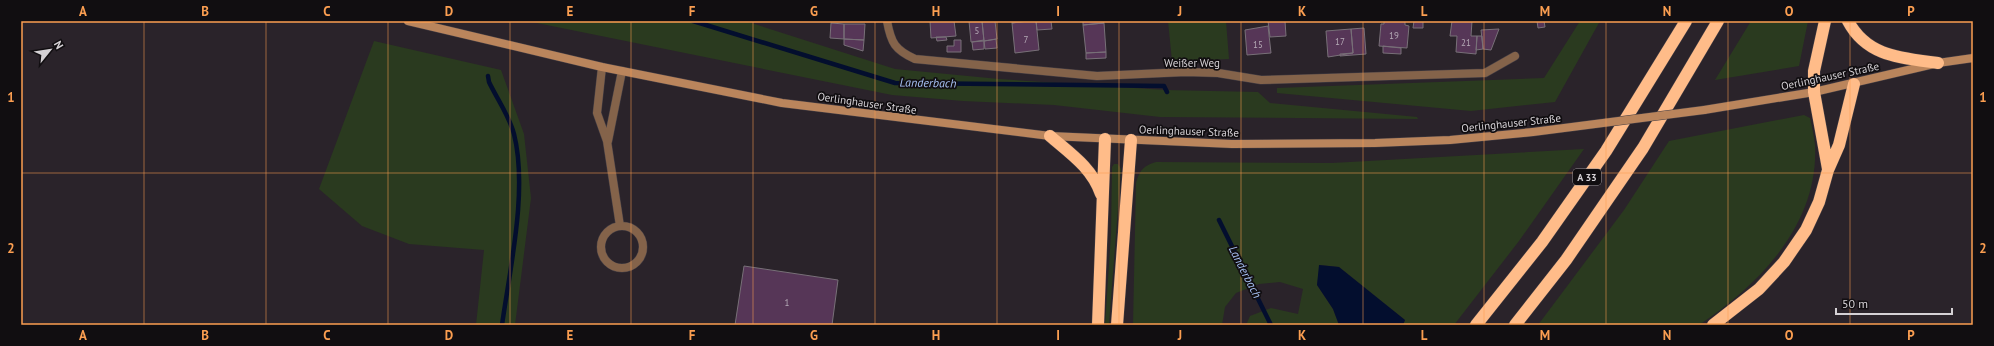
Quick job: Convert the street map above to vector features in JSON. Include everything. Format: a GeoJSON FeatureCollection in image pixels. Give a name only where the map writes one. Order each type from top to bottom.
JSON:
{"type":"FeatureCollection","features":[{"type":"Feature","properties":{"kind":"highway","name":"A 33"},"geometry":{"type":"LineString","coordinates":[[1476,325],[1542,242],[1606,151],[1686,21]]}},
{"type":"Feature","properties":{"kind":"highway","name":"A 33"},"geometry":{"type":"LineString","coordinates":[[1515,325],[1566,260],[1643,148],[1718,21]]}},
{"type":"Feature","properties":{"kind":"highway"},"geometry":{"type":"LineString","coordinates":[[1825,21],[1814,70],[1814,92],[1828,170]]}},
{"type":"Feature","properties":{"kind":"highway"},"geometry":{"type":"LineString","coordinates":[[1848,21],[1863,41],[1874,50],[1906,59],[1938,63]]}},
{"type":"Feature","properties":{"kind":"highway"},"geometry":{"type":"LineString","coordinates":[[1713,325],[1759,289],[1784,262],[1806,230],[1818,202],[1828,170],[1839,145],[1854,84]]}},
{"type":"Feature","properties":{"kind":"highway"},"geometry":{"type":"LineString","coordinates":[[1050,136],[1091,172],[1096,180],[1103,200]]}},
{"type":"Feature","properties":{"kind":"highway"},"geometry":{"type":"LineString","coordinates":[[1098,325],[1105,139]]}},
{"type":"Feature","properties":{"kind":"highway"},"geometry":{"type":"LineString","coordinates":[[1117,325],[1131,140]]}},
{"type":"Feature","properties":{"kind":"main road","name":"Oerlinghauser Straße"},"geometry":{"type":"LineString","coordinates":[[408,21],[602,67],[782,103],[1050,136],[1232,144],[1375,143],[1450,140],[1534,132],[1704,110],[1814,92],[1854,84],[1938,63],[1973,58]]}},
{"type":"Feature","properties":{"kind":"street","name":"Weißer Weg"},"geometry":{"type":"LineString","coordinates":[[888,21],[890,35],[896,48],[915,59],[1097,76],[1186,72],[1218,73],[1261,80],[1485,72],[1515,56]]}},
{"type":"Feature","properties":{"kind":"street"},"geometry":{"type":"LineString","coordinates":[[602,67],[597,113],[607,142],[620,226]]}},
{"type":"Feature","properties":{"kind":"street"},"geometry":{"type":"LineString","coordinates":[[607,142],[622,71]]}},
{"type":"Feature","properties":{"kind":"street"},"geometry":{"type":"LineString","coordinates":[[620,226],[633,229],[638,233],[644,245],[641,258],[631,267],[624,269],[618,268],[606,262],[601,250],[601,243],[608,232],[620,226]]}},
{"type":"Feature","properties":{"kind":"green space"},"geometry":{"type":"Polygon","coordinates":[[[527,21],[745,21],[895,69],[999,79],[1165,90],[1258,92],[1270,103],[1417,117],[1418,119],[1160,117],[1054,105],[963,101],[892,95],[527,21]]]}},
{"type":"Feature","properties":{"kind":"green space"},"geometry":{"type":"Polygon","coordinates":[[[1168,21],[1226,21],[1229,59],[1172,61],[1168,21]]]}},
{"type":"Feature","properties":{"kind":"green space"},"geometry":{"type":"Polygon","coordinates":[[[1580,21],[1600,21],[1555,102],[1471,111],[1277,93],[1277,88],[1544,78],[1580,21]]]}},
{"type":"Feature","properties":{"kind":"green space"},"geometry":{"type":"Polygon","coordinates":[[[1751,21],[1808,21],[1799,66],[1715,80],[1751,21]]]}},
{"type":"Feature","properties":{"kind":"green space"},"geometry":{"type":"Polygon","coordinates":[[[374,41],[501,70],[524,134],[531,198],[515,325],[476,325],[484,250],[409,244],[362,226],[319,189],[374,41]]]}},
{"type":"Feature","properties":{"kind":"green space"},"geometry":{"type":"Polygon","coordinates":[[[1804,115],[1810,118],[1815,145],[1814,174],[1807,201],[1796,226],[1764,271],[1722,309],[1699,325],[1538,325],[1624,210],[1669,141],[1804,115]]]}},
{"type":"Feature","properties":{"kind":"green space"},"geometry":{"type":"Polygon","coordinates":[[[1584,149],[1519,241],[1454,325],[1403,325],[1405,320],[1339,267],[1320,265],[1317,285],[1333,309],[1339,325],[1246,325],[1250,316],[1271,308],[1298,314],[1303,289],[1280,282],[1259,284],[1236,293],[1225,307],[1222,325],[1133,325],[1136,183],[1143,169],[1156,162],[1332,163],[1584,149]]]}},
{"type":"Feature","properties":{"kind":"green space"},"geometry":{"type":"Polygon","coordinates":[[[1114,164],[1118,164],[1121,169],[1109,325],[1105,325],[1111,234],[1112,167],[1114,164]]]}},
{"type":"Feature","properties":{"kind":"water"},"geometry":{"type":"Polygon","coordinates":[[[1319,265],[1339,267],[1405,320],[1403,325],[1339,325],[1333,309],[1317,285],[1319,265]]]}},
{"type":"Feature","properties":{"kind":"building"},"geometry":{"type":"Polygon","coordinates":[[[930,21],[954,21],[956,36],[931,38],[930,21]]]}},
{"type":"Feature","properties":{"kind":"building"},"geometry":{"type":"Polygon","coordinates":[[[969,21],[982,21],[984,41],[971,42],[969,21]]]}},
{"type":"Feature","properties":{"kind":"building"},"geometry":{"type":"Polygon","coordinates":[[[982,21],[995,21],[997,39],[984,41],[982,21]]]}},
{"type":"Feature","properties":{"kind":"building"},"geometry":{"type":"Polygon","coordinates":[[[1012,21],[1028,21],[1012,23],[1012,21]]]}},
{"type":"Feature","properties":{"kind":"building"},"geometry":{"type":"Polygon","coordinates":[[[1036,21],[1039,50],[1015,53],[1012,23],[1036,21]]]}},
{"type":"Feature","properties":{"kind":"building"},"geometry":{"type":"Polygon","coordinates":[[[1036,21],[1051,21],[1052,29],[1037,30],[1036,21]]]}},
{"type":"Feature","properties":{"kind":"building"},"geometry":{"type":"Polygon","coordinates":[[[1083,21],[1103,21],[1104,23],[1083,25],[1083,21]]]}},
{"type":"Feature","properties":{"kind":"building"},"geometry":{"type":"Polygon","coordinates":[[[1268,21],[1285,21],[1286,36],[1270,37],[1268,21]]]}},
{"type":"Feature","properties":{"kind":"building"},"geometry":{"type":"Polygon","coordinates":[[[1384,21],[1405,21],[1405,25],[1409,26],[1407,48],[1379,46],[1381,24],[1384,24],[1384,21]]]}},
{"type":"Feature","properties":{"kind":"building"},"geometry":{"type":"Polygon","coordinates":[[[1414,21],[1423,21],[1423,28],[1413,28],[1414,21]]]}},
{"type":"Feature","properties":{"kind":"building"},"geometry":{"type":"Polygon","coordinates":[[[1452,21],[1472,21],[1471,36],[1477,36],[1476,54],[1456,52],[1457,36],[1450,36],[1452,21]]]}},
{"type":"Feature","properties":{"kind":"building"},"geometry":{"type":"Polygon","coordinates":[[[1537,21],[1544,21],[1545,27],[1538,28],[1537,21]]]}},
{"type":"Feature","properties":{"kind":"building"},"geometry":{"type":"Polygon","coordinates":[[[831,23],[844,24],[844,39],[830,38],[831,23]]]}},
{"type":"Feature","properties":{"kind":"building"},"geometry":{"type":"Polygon","coordinates":[[[1104,23],[1106,52],[1086,53],[1083,25],[1104,23]]]}},
{"type":"Feature","properties":{"kind":"building"},"geometry":{"type":"Polygon","coordinates":[[[844,24],[865,24],[864,40],[844,39],[844,24]]]}},
{"type":"Feature","properties":{"kind":"building"},"geometry":{"type":"Polygon","coordinates":[[[1268,26],[1271,53],[1247,55],[1245,30],[1268,26]]]}},
{"type":"Feature","properties":{"kind":"building"},"geometry":{"type":"Polygon","coordinates":[[[1364,28],[1366,54],[1340,56],[1340,54],[1353,53],[1351,29],[1364,28]]]}},
{"type":"Feature","properties":{"kind":"building"},"geometry":{"type":"Polygon","coordinates":[[[1351,29],[1353,53],[1328,57],[1326,31],[1351,29]]]}},
{"type":"Feature","properties":{"kind":"building"},"geometry":{"type":"Polygon","coordinates":[[[1499,29],[1491,50],[1483,49],[1481,30],[1499,29]]]}},
{"type":"Feature","properties":{"kind":"building"},"geometry":{"type":"Polygon","coordinates":[[[1477,36],[1482,36],[1483,49],[1476,50],[1477,36]]]}},
{"type":"Feature","properties":{"kind":"building"},"geometry":{"type":"Polygon","coordinates":[[[936,37],[946,37],[947,40],[937,41],[936,37]]]}},
{"type":"Feature","properties":{"kind":"building"},"geometry":{"type":"Polygon","coordinates":[[[844,39],[864,40],[863,51],[844,45],[844,39]]]}},
{"type":"Feature","properties":{"kind":"building"},"geometry":{"type":"Polygon","coordinates":[[[996,39],[997,48],[985,49],[984,41],[996,39]]]}},
{"type":"Feature","properties":{"kind":"building"},"geometry":{"type":"Polygon","coordinates":[[[954,40],[961,40],[961,52],[947,52],[947,46],[954,46],[954,40]]]}},
{"type":"Feature","properties":{"kind":"building"},"geometry":{"type":"Polygon","coordinates":[[[984,40],[984,49],[973,50],[972,42],[984,40]]]}},
{"type":"Feature","properties":{"kind":"building"},"geometry":{"type":"Polygon","coordinates":[[[1383,46],[1401,48],[1401,54],[1383,53],[1383,46]]]}},
{"type":"Feature","properties":{"kind":"building"},"geometry":{"type":"Polygon","coordinates":[[[1106,52],[1106,58],[1086,59],[1086,53],[1106,52]]]}},
{"type":"Feature","properties":{"kind":"building"},"geometry":{"type":"Polygon","coordinates":[[[744,266],[838,280],[832,325],[735,325],[744,266]]]}},
{"type":"Feature","properties":{"kind":"waterway","name":"Landerbach"},"geometry":{"type":"LineString","coordinates":[[693,21],[895,83],[1164,86],[1167,92]]}},
{"type":"Feature","properties":{"kind":"waterway"},"geometry":{"type":"LineString","coordinates":[[488,76],[489,82],[512,127],[518,156],[519,179],[516,229],[502,325]]}},
{"type":"Feature","properties":{"kind":"waterway","name":"Landerbach"},"geometry":{"type":"LineString","coordinates":[[1219,220],[1271,325]]}}]}
